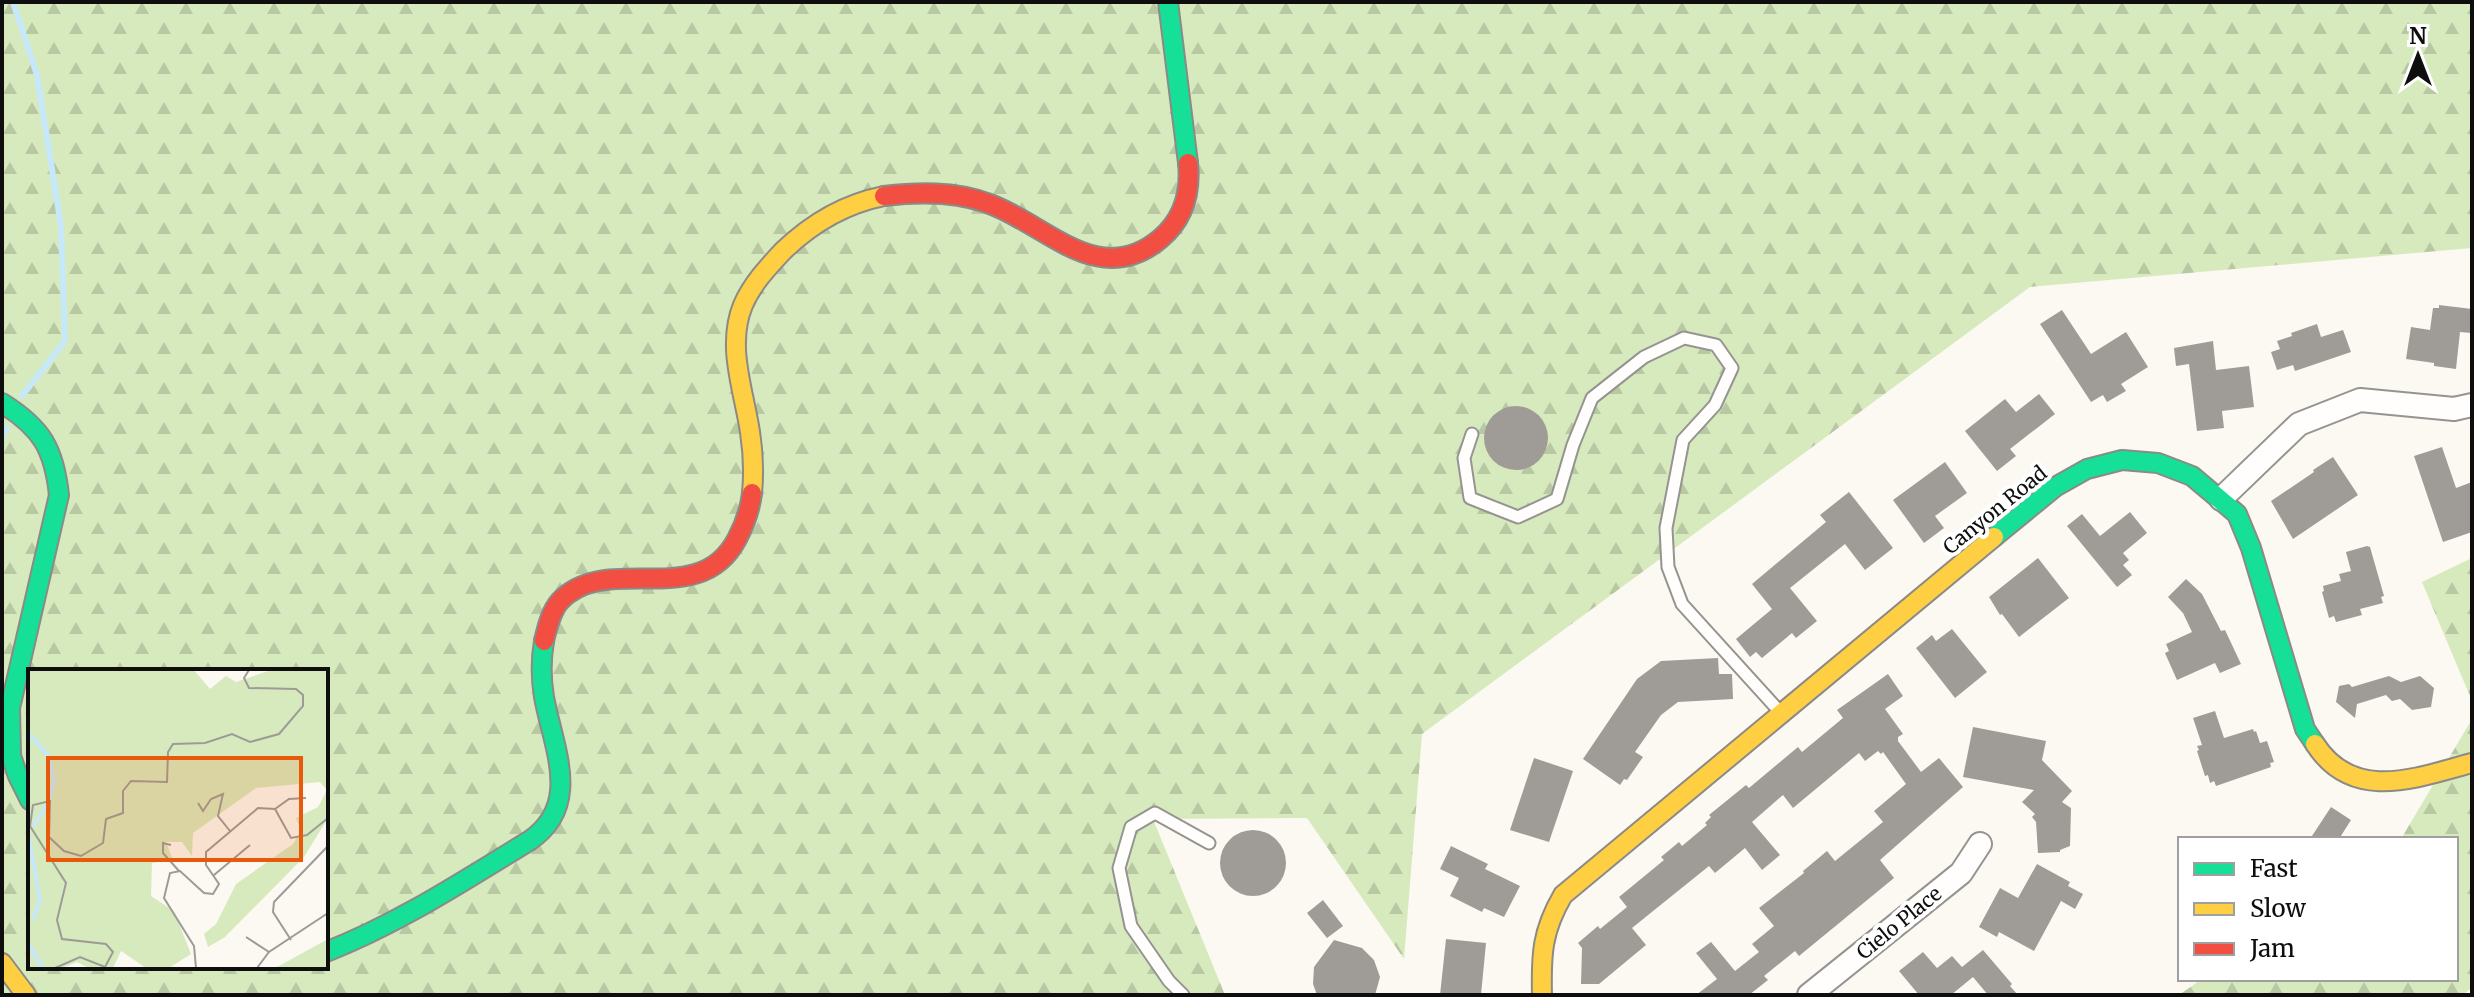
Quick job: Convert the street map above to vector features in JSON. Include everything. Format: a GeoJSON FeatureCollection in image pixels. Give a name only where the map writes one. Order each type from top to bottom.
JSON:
{"type":"FeatureCollection","features":[{"type":"Feature","properties":{"kind":"street"},"geometry":{"type":"LineString","coordinates":[[328,951],[360,940],[542,831],[557,804],[563,774],[545,697],[541,649],[557,604],[570,591],[586,583],[687,578],[708,570],[725,557],[739,539],[747,518],[754,475],[750,432],[735,356],[738,323],[750,292],[812,226],[859,202],[911,193],[960,195],[1006,210],[1073,249],[1096,257],[1133,254],[1165,236],[1180,217],[1188,194],[1189,169],[1168,2]]}},
{"type":"Feature","properties":{"kind":"street"},"geometry":{"type":"LineString","coordinates":[[2221,499],[2299,424],[2360,400],[2454,409],[2472,405]]}},
{"type":"Feature","properties":{"kind":"street"},"geometry":{"type":"LineString","coordinates":[[2,403],[27,418],[45,439],[57,466],[59,495],[10,708],[8,741],[15,773],[28,796]]}},
{"type":"Feature","properties":{"kind":"street","name":"Canyon Road"},"geometry":{"type":"LineString","coordinates":[[1542,995],[1541,941],[1549,917],[1563,895],[2055,487],[2087,469],[2122,460],[2158,463],[2192,476],[2237,514],[2251,548],[2305,729],[2316,750],[2333,766],[2354,778],[2377,783],[2400,781],[2472,763]]}},
{"type":"Feature","properties":{"kind":"street","name":"Cielo Place"},"geometry":{"type":"LineString","coordinates":[[1809,995],[1961,873],[1980,844]]}},
{"type":"Feature","properties":{"kind":"street"},"geometry":{"type":"LineString","coordinates":[[2,963],[26,995]]}},
{"type":"Feature","properties":{"kind":"lane"},"geometry":{"type":"LineString","coordinates":[[1472,434],[1464,458],[1470,498],[1518,517],[1557,499],[1573,445],[1592,398],[1644,357],[1684,338],[1716,345],[1732,368],[1715,405],[1683,440],[1666,528],[1668,567],[1682,604],[1781,713]]}},
{"type":"Feature","properties":{"kind":"lane"},"geometry":{"type":"LineString","coordinates":[[1183,995],[1169,981],[1131,926],[1119,868],[1131,827],[1155,813],[1209,843]]}},
{"type":"Feature","properties":{"kind":"green space"},"geometry":{"type":"Polygon","coordinates":[[[2,2],[2472,2],[2472,248],[2030,287],[1422,734],[1404,959],[1307,818],[1153,819],[1225,995],[2,995],[2,2]]]}},
{"type":"Feature","properties":{"kind":"green space"},"geometry":{"type":"Polygon","coordinates":[[[2472,558],[2472,701],[2422,582],[2472,558]]]}},
{"type":"Feature","properties":{"kind":"green space"},"geometry":{"type":"Polygon","coordinates":[[[2472,719],[2472,987],[2463,995],[2179,995],[2199,981],[2458,981],[2458,837],[2402,837],[2472,719]]]}},
{"type":"Feature","properties":{"kind":"building"},"geometry":{"type":"Polygon","coordinates":[[[2439,305],[2472,309],[2472,333],[2460,332],[2456,369],[2406,359],[2411,327],[2430,330],[2433,308],[2439,308],[2439,305]]]}},
{"type":"Feature","properties":{"kind":"building"},"geometry":{"type":"Polygon","coordinates":[[[2062,310],[2091,354],[2126,332],[2148,367],[2121,384],[2126,391],[2107,402],[2103,395],[2091,402],[2040,324],[2062,310]]]}},
{"type":"Feature","properties":{"kind":"building"},"geometry":{"type":"Polygon","coordinates":[[[2317,324],[2321,337],[2343,330],[2351,352],[2295,371],[2293,365],[2277,370],[2271,352],[2280,349],[2277,341],[2317,324]]]}},
{"type":"Feature","properties":{"kind":"building"},"geometry":{"type":"Polygon","coordinates":[[[2213,341],[2216,370],[2249,366],[2254,407],[2222,411],[2224,428],[2197,431],[2189,364],[2176,366],[2174,348],[2213,341]]]}},
{"type":"Feature","properties":{"kind":"building"},"geometry":{"type":"Polygon","coordinates":[[[2039,394],[2055,414],[2010,449],[2016,456],[1997,471],[1965,431],[2005,399],[2016,412],[2039,394]]]}},
{"type":"Feature","properties":{"kind":"building"},"geometry":{"type":"Polygon","coordinates":[[[1516,406],[1539,415],[1548,438],[1539,461],[1516,470],[1493,461],[1484,438],[1493,415],[1516,406]]]}},
{"type":"Feature","properties":{"kind":"building"},"geometry":{"type":"Polygon","coordinates":[[[2442,447],[2456,488],[2472,482],[2472,532],[2443,542],[2414,456],[2442,447]]]}},
{"type":"Feature","properties":{"kind":"building"},"geometry":{"type":"Polygon","coordinates":[[[2333,457],[2358,495],[2293,539],[2271,501],[2333,457]]]}},
{"type":"Feature","properties":{"kind":"building"},"geometry":{"type":"Polygon","coordinates":[[[1945,462],[1967,493],[1935,516],[1944,528],[1924,543],[1893,500],[1945,462]]]}},
{"type":"Feature","properties":{"kind":"building"},"geometry":{"type":"Polygon","coordinates":[[[1849,492],[1893,548],[1865,570],[1845,544],[1790,588],[1817,621],[1796,638],[1792,633],[1762,658],[1756,652],[1750,657],[1736,639],[1772,609],[1752,584],[1826,522],[1820,515],[1849,492]]]}},
{"type":"Feature","properties":{"kind":"building"},"geometry":{"type":"Polygon","coordinates":[[[2130,512],[2147,533],[2123,553],[2129,560],[2123,565],[2132,575],[2117,587],[2067,526],[2082,514],[2100,536],[2130,512]]]}},
{"type":"Feature","properties":{"kind":"building"},"geometry":{"type":"Polygon","coordinates":[[[2370,547],[2384,596],[2381,597],[2383,603],[2360,609],[2362,615],[2336,622],[2334,616],[2329,618],[2323,586],[2341,581],[2339,574],[2351,571],[2346,552],[2370,547]]]}},
{"type":"Feature","properties":{"kind":"building"},"geometry":{"type":"Polygon","coordinates":[[[2038,558],[2069,598],[2019,637],[1989,597],[2038,558]]]}},
{"type":"Feature","properties":{"kind":"building"},"geometry":{"type":"Polygon","coordinates":[[[2186,579],[2202,594],[2221,631],[2225,630],[2241,664],[2220,673],[2215,663],[2177,680],[2165,653],[2169,651],[2166,644],[2192,632],[2183,613],[2168,597],[2186,579]]]}},
{"type":"Feature","properties":{"kind":"building"},"geometry":{"type":"Polygon","coordinates":[[[1952,629],[1987,672],[1955,698],[1916,648],[1932,635],[1936,641],[1952,629]]]}},
{"type":"Feature","properties":{"kind":"building"},"geometry":{"type":"Polygon","coordinates":[[[1718,658],[1719,674],[1732,674],[1733,699],[1678,702],[1661,715],[1635,752],[1643,757],[1627,780],[1624,779],[1620,785],[1583,759],[1637,679],[1661,661],[1718,658]]]}},
{"type":"Feature","properties":{"kind":"building"},"geometry":{"type":"Polygon","coordinates":[[[1888,674],[1903,696],[1885,709],[1903,734],[1898,741],[1921,772],[1939,758],[1963,787],[1880,860],[1894,878],[1799,956],[1795,951],[1764,976],[1768,980],[1749,995],[1696,995],[1717,979],[1696,953],[1711,942],[1735,971],[1759,952],[1752,944],[1774,926],[1759,908],[1827,851],[1835,861],[1883,822],[1874,811],[1906,784],[1883,752],[1878,751],[1865,761],[1859,753],[1793,808],[1783,795],[1752,822],[1780,855],[1762,870],[1745,848],[1715,873],[1709,866],[1632,928],[1646,945],[1599,984],[1581,984],[1582,948],[1578,943],[1627,907],[1619,897],[1664,860],[1661,857],[1679,842],[1682,846],[1707,825],[1709,815],[1746,785],[1749,788],[1798,747],[1802,752],[1843,718],[1837,710],[1888,674]]]}},
{"type":"Feature","properties":{"kind":"building"},"geometry":{"type":"Polygon","coordinates":[[[2389,676],[2401,682],[2420,676],[2434,688],[2431,707],[2412,710],[2400,699],[2392,701],[2386,695],[2357,704],[2355,718],[2336,702],[2339,686],[2349,684],[2352,687],[2389,676]]]}},
{"type":"Feature","properties":{"kind":"building"},"geometry":{"type":"Polygon","coordinates":[[[2215,711],[2224,738],[2253,729],[2260,743],[2267,741],[2274,762],[2270,763],[2271,767],[2216,786],[2214,781],[2210,783],[2197,751],[2197,746],[2202,745],[2193,718],[2215,711]]]}},
{"type":"Feature","properties":{"kind":"building"},"geometry":{"type":"Polygon","coordinates":[[[1973,727],[2046,741],[2042,760],[2072,791],[2062,802],[2071,808],[2070,846],[2060,852],[2038,853],[2036,822],[2032,817],[2035,814],[2022,802],[2034,790],[1963,777],[1973,727]]]}},
{"type":"Feature","properties":{"kind":"building"},"geometry":{"type":"Polygon","coordinates":[[[1534,758],[1573,771],[1549,842],[1510,830],[1534,758]]]}},
{"type":"Feature","properties":{"kind":"building"},"geometry":{"type":"Polygon","coordinates":[[[2331,807],[2351,820],[2340,837],[2311,837],[2331,807]]]}},
{"type":"Feature","properties":{"kind":"building"},"geometry":{"type":"Polygon","coordinates":[[[1253,830],[1266,832],[1281,845],[1286,863],[1284,876],[1271,891],[1253,896],[1240,894],[1225,881],[1220,863],[1222,850],[1235,835],[1253,830]]]}},
{"type":"Feature","properties":{"kind":"building"},"geometry":{"type":"Polygon","coordinates":[[[1451,846],[1488,864],[1485,869],[1520,886],[1504,917],[1484,908],[1482,912],[1450,896],[1459,878],[1440,869],[1451,846]]]}},
{"type":"Feature","properties":{"kind":"building"},"geometry":{"type":"Polygon","coordinates":[[[2037,864],[2070,882],[2068,886],[2083,894],[2075,909],[2061,901],[2034,951],[1999,932],[1997,937],[1979,927],[2000,888],[2018,898],[2037,864]]]}},
{"type":"Feature","properties":{"kind":"building"},"geometry":{"type":"Polygon","coordinates":[[[1323,900],[1343,926],[1327,938],[1307,913],[1323,900]]]}},
{"type":"Feature","properties":{"kind":"building"},"geometry":{"type":"Polygon","coordinates":[[[1446,939],[1486,943],[1481,995],[1440,995],[1446,939]]]}},
{"type":"Feature","properties":{"kind":"building"},"geometry":{"type":"Polygon","coordinates":[[[1334,940],[1362,948],[1374,960],[1380,977],[1375,995],[1317,995],[1313,984],[1314,967],[1334,940]]]}},
{"type":"Feature","properties":{"kind":"building"},"geometry":{"type":"Polygon","coordinates":[[[1983,950],[2018,995],[1988,995],[1973,977],[1951,995],[1919,995],[1899,971],[1923,952],[1937,968],[1952,956],[1962,967],[1983,950]]]}},
{"type":"Feature","properties":{"kind":"waterway"},"geometry":{"type":"LineString","coordinates":[[13,2],[37,75],[61,226],[65,341],[22,396]]}},
{"type":"Feature","properties":{"kind":"waterway"},"geometry":{"type":"LineString","coordinates":[[2,436],[7,428]]}},
{"type":"Feature","properties":{"kind":"traffic: fast"},"geometry":{"type":"LineString","coordinates":[[1168,2],[1188,163]]}},
{"type":"Feature","properties":{"kind":"traffic: fast"},"geometry":{"type":"LineString","coordinates":[[2,403],[27,421],[44,441],[54,465],[59,495],[10,708],[11,756],[28,796]]}},
{"type":"Feature","properties":{"kind":"traffic: fast"},"geometry":{"type":"LineString","coordinates":[[1994,537],[2055,487],[2087,469],[2122,460],[2158,463],[2192,476],[2237,514],[2251,548],[2305,729],[2315,744]]}},
{"type":"Feature","properties":{"kind":"traffic: fast"},"geometry":{"type":"LineString","coordinates":[[328,951],[430,901],[529,841],[546,827],[560,793],[560,774],[543,690],[544,641]]}},
{"type":"Feature","properties":{"kind":"traffic: slow"},"geometry":{"type":"LineString","coordinates":[[752,493],[751,440],[736,352],[738,321],[743,305],[766,270],[805,232],[842,210],[884,196]]}},
{"type":"Feature","properties":{"kind":"traffic: slow"},"geometry":{"type":"LineString","coordinates":[[1542,995],[1544,943],[1563,895],[1994,537]]}},
{"type":"Feature","properties":{"kind":"traffic: slow"},"geometry":{"type":"LineString","coordinates":[[2315,744],[2330,762],[2348,774],[2367,780],[2408,779],[2472,763]]}},
{"type":"Feature","properties":{"kind":"traffic: slow"},"geometry":{"type":"LineString","coordinates":[[2,963],[26,995]]}},
{"type":"Feature","properties":{"kind":"traffic: jam"},"geometry":{"type":"LineString","coordinates":[[884,196],[936,194],[974,199],[1008,212],[1072,248],[1115,258],[1137,253],[1160,239],[1175,223],[1187,195],[1188,163]]}},
{"type":"Feature","properties":{"kind":"traffic: jam"},"geometry":{"type":"LineString","coordinates":[[544,641],[557,605],[580,587],[602,580],[677,578],[700,572],[720,561],[740,533],[752,493]]}}]}
